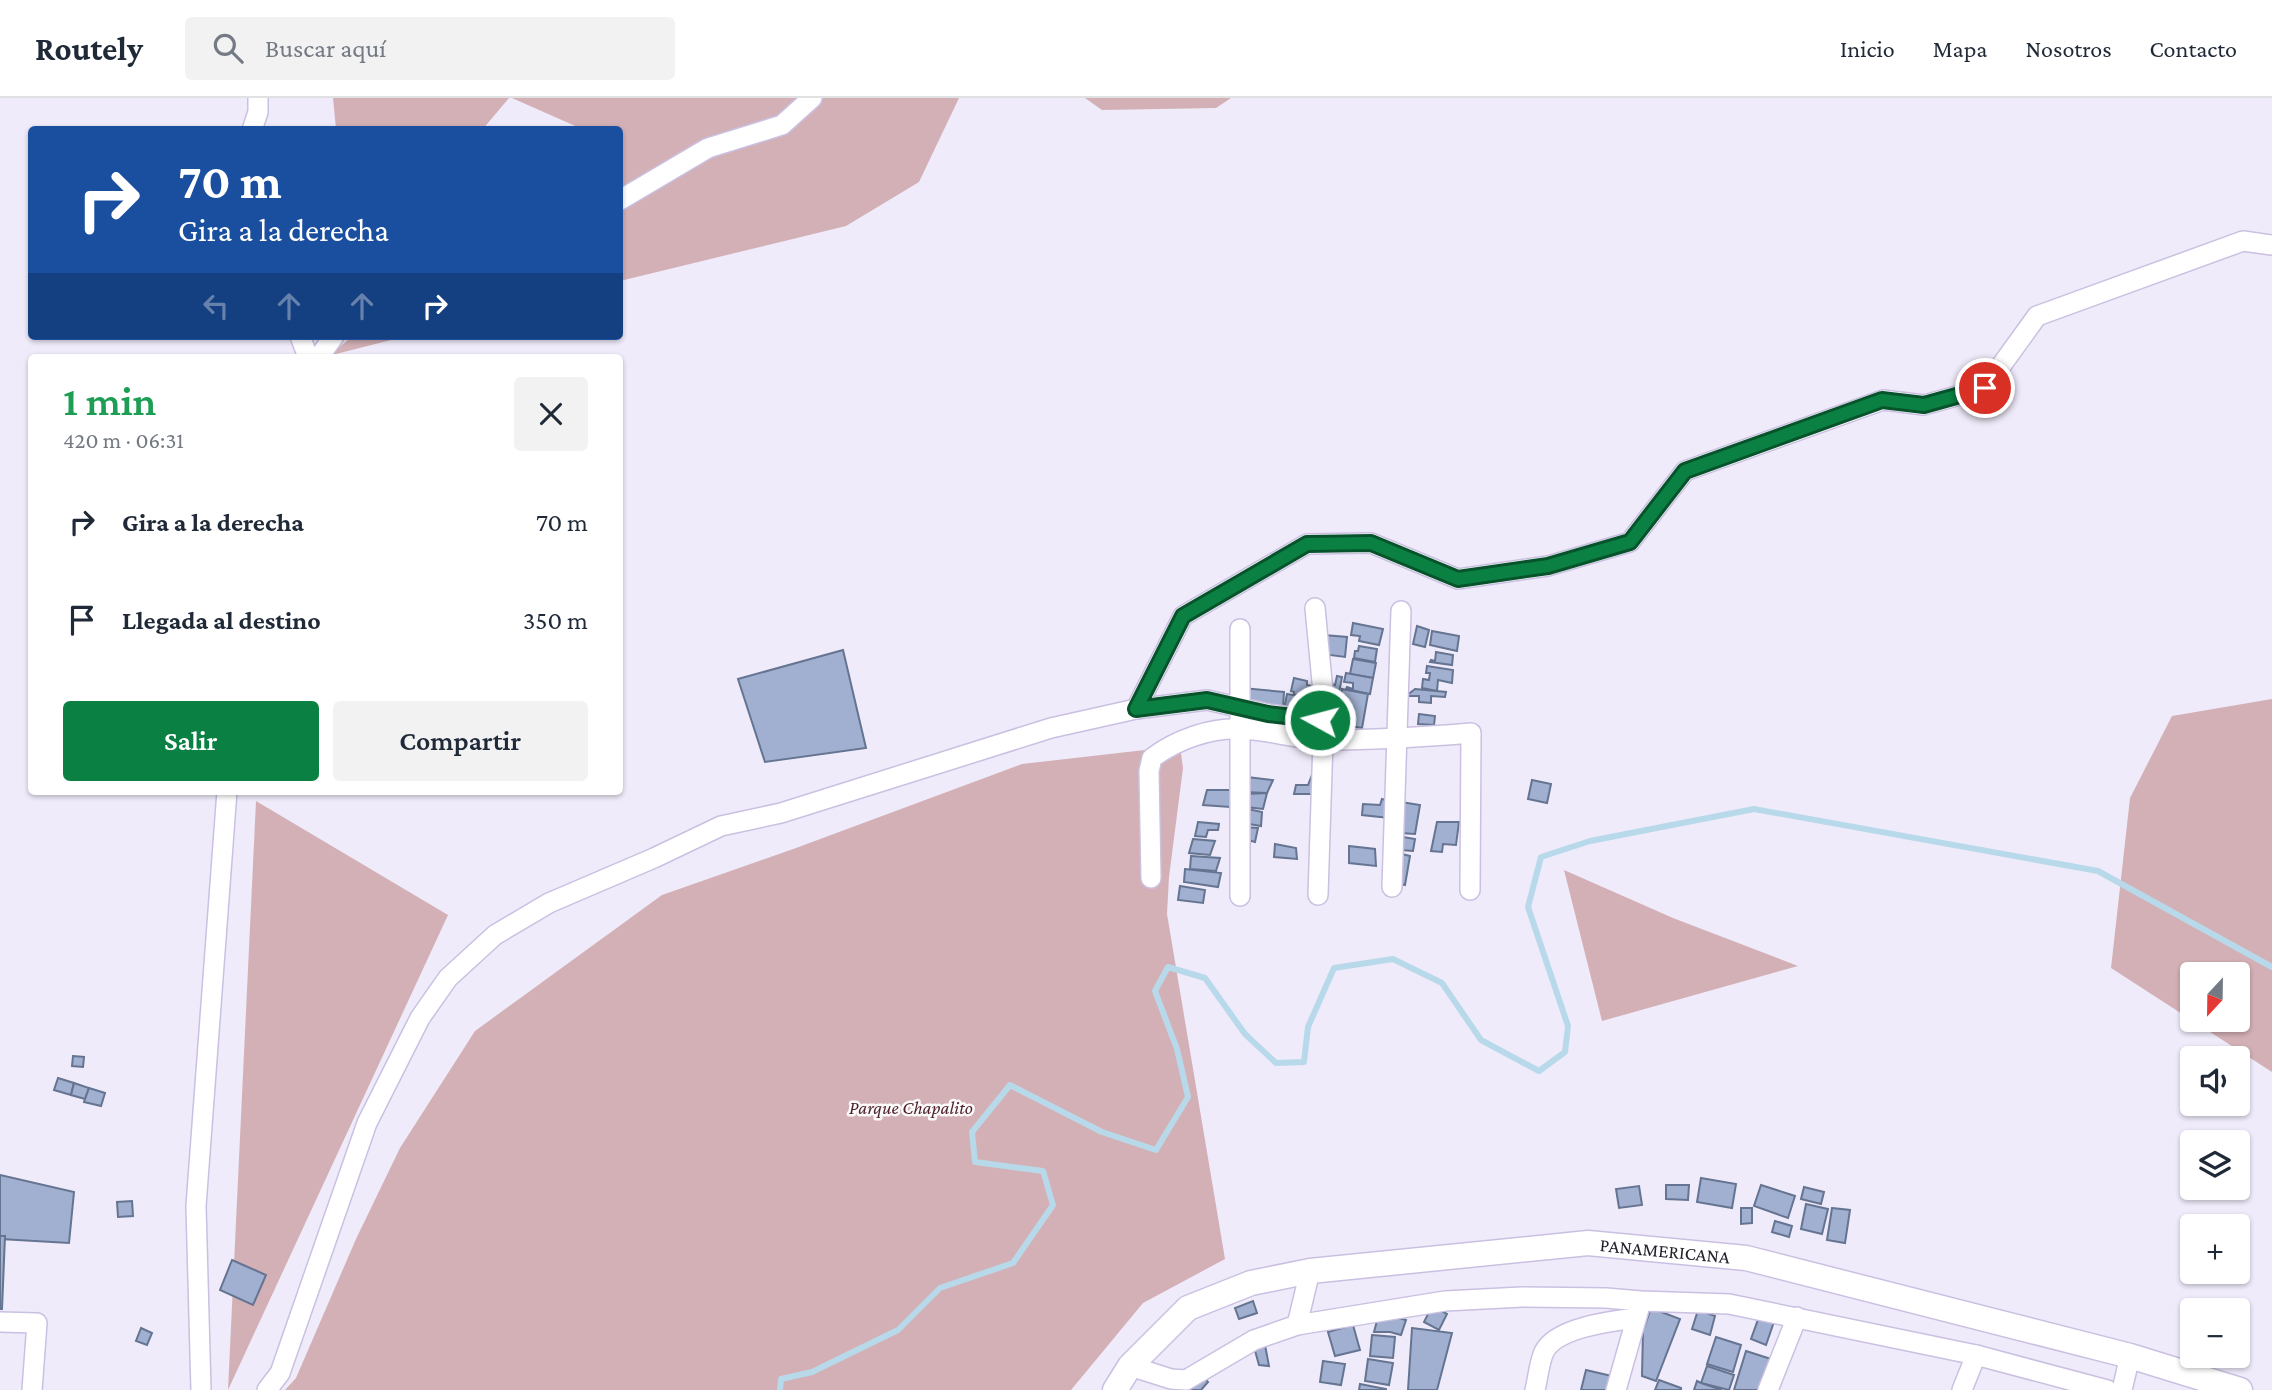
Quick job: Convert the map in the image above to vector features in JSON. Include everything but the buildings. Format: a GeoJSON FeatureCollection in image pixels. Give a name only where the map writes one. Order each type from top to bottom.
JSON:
{"type":"FeatureCollection","features":[{"type":"Feature","properties":{"kind":"main road","name":"PANAMERICANA"},"geometry":{"type":"LineString","coordinates":[[1115,1390],[1130,1366],[1188,1308],[1251,1283],[1310,1271],[1588,1243],[1746,1258],[2130,1356],[2240,1390]]}},
{"type":"Feature","properties":{"kind":"street"},"geometry":{"type":"LineString","coordinates":[[253,126],[258,112],[258,98]]}},
{"type":"Feature","properties":{"kind":"street"},"geometry":{"type":"LineString","coordinates":[[623,198],[708,148],[782,125],[812,98]]}},
{"type":"Feature","properties":{"kind":"street"},"geometry":{"type":"LineString","coordinates":[[1136,709],[1183,616],[1307,544],[1371,543],[1458,579],[1548,566],[1630,542],[1685,471],[1882,400],[1924,405],[1985,388],[2037,316],[2244,241],[2272,245]]}},
{"type":"Feature","properties":{"kind":"street"},"geometry":{"type":"LineString","coordinates":[[267,1390],[281,1373],[368,1123],[420,1018],[448,978],[495,935],[549,903],[721,826],[780,813],[1051,728],[1136,709],[1207,700],[1268,714],[1320,720],[1324,718],[1315,608]]}},
{"type":"Feature","properties":{"kind":"street"},"geometry":{"type":"LineString","coordinates":[[1392,887],[1402,611]]}},
{"type":"Feature","properties":{"kind":"street"},"geometry":{"type":"LineString","coordinates":[[1240,629],[1240,896]]}},
{"type":"Feature","properties":{"kind":"street"},"geometry":{"type":"LineString","coordinates":[[1151,878],[1149,771],[1152,758],[1165,748],[1200,734],[1240,729],[1323,740],[1399,739],[1471,733],[1470,890]]}},
{"type":"Feature","properties":{"kind":"street"},"geometry":{"type":"LineString","coordinates":[[1318,895],[1323,740]]}},
{"type":"Feature","properties":{"kind":"street"},"geometry":{"type":"LineString","coordinates":[[201,1390],[196,1206],[227,795]]}},
{"type":"Feature","properties":{"kind":"street"},"geometry":{"type":"LineString","coordinates":[[1297,1325],[1310,1271]]}},
{"type":"Feature","properties":{"kind":"street"},"geometry":{"type":"LineString","coordinates":[[1130,1366],[1171,1379],[1186,1380],[1254,1340],[1297,1325],[1445,1301],[1546,1297],[1606,1298],[1639,1310]]}},
{"type":"Feature","properties":{"kind":"street"},"geometry":{"type":"LineString","coordinates":[[1535,1390],[1545,1350],[1569,1333],[1639,1310],[1729,1304],[1976,1355],[2107,1390]]}},
{"type":"Feature","properties":{"kind":"street"},"geometry":{"type":"LineString","coordinates":[[1616,1390],[1639,1310]]}},
{"type":"Feature","properties":{"kind":"street"},"geometry":{"type":"LineString","coordinates":[[1768,1390],[1797,1317]]}},
{"type":"Feature","properties":{"kind":"street"},"geometry":{"type":"LineString","coordinates":[[0,1322],[37,1323],[32,1390]]}},
{"type":"Feature","properties":{"kind":"street"},"geometry":{"type":"LineString","coordinates":[[1962,1390],[1976,1355]]}},
{"type":"Feature","properties":{"kind":"street"},"geometry":{"type":"LineString","coordinates":[[2122,1390],[2130,1356]]}},
{"type":"Feature","properties":{"kind":"green space"},"geometry":{"type":"Polygon","coordinates":[[[333,98],[509,98],[485,126],[336,126],[333,98]]]}},
{"type":"Feature","properties":{"kind":"green space"},"geometry":{"type":"Polygon","coordinates":[[[512,98],[959,98],[919,182],[846,226],[623,280],[623,126],[575,126],[512,98]]]}},
{"type":"Feature","properties":{"kind":"green space"},"geometry":{"type":"Polygon","coordinates":[[[1085,98],[1231,98],[1216,108],[1102,110],[1085,98]]]}},
{"type":"Feature","properties":{"kind":"green space"},"geometry":{"type":"Polygon","coordinates":[[[348,340],[391,340],[336,354],[330,354],[348,340]]]}},
{"type":"Feature","properties":{"kind":"green space"},"geometry":{"type":"Polygon","coordinates":[[[2272,699],[2272,1072],[2250,1058],[2250,1046],[2232,1046],[2210,1032],[2250,1032],[2250,962],[2180,962],[2180,1013],[2111,968],[2130,798],[2172,716],[2272,699]]]}},
{"type":"Feature","properties":{"kind":"green space","name":"Parque Chapalito"},"geometry":{"type":"Polygon","coordinates":[[[1180,746],[1183,768],[1167,914],[1225,1259],[1143,1303],[1071,1390],[285,1390],[296,1378],[356,1239],[400,1148],[475,1031],[662,895],[1022,764],[1180,746]]]}},
{"type":"Feature","properties":{"kind":"green space"},"geometry":{"type":"Polygon","coordinates":[[[256,801],[448,915],[228,1390],[256,801]]]}},
{"type":"Feature","properties":{"kind":"green space"},"geometry":{"type":"Polygon","coordinates":[[[1564,870],[1673,918],[1798,966],[1602,1021],[1564,870]]]}},
{"type":"Feature","properties":{"kind":"waterway"},"geometry":{"type":"LineString","coordinates":[[780,1390],[781,1379],[812,1372],[898,1330],[940,1288],[1013,1263],[1053,1205],[1043,1171],[975,1162],[972,1132],[1010,1085],[1102,1132],[1156,1150],[1188,1097],[1177,1049],[1155,991],[1168,967],[1205,978],[1245,1034],[1276,1063],[1304,1062],[1308,1027],[1334,968],[1393,959],[1442,983],[1481,1040],[1539,1071],[1565,1052],[1568,1026],[1528,907],[1541,857],[1590,841],[1754,809],[2098,871],[2272,967]]}},
{"type":"Feature","properties":{"kind":"route"},"geometry":{"type":"LineString","coordinates":[[1320,720],[1268,714],[1207,700],[1136,709],[1183,616],[1307,544],[1371,543],[1458,579],[1548,566],[1630,542],[1685,471],[1882,400],[1924,405],[1985,388]]}}]}
